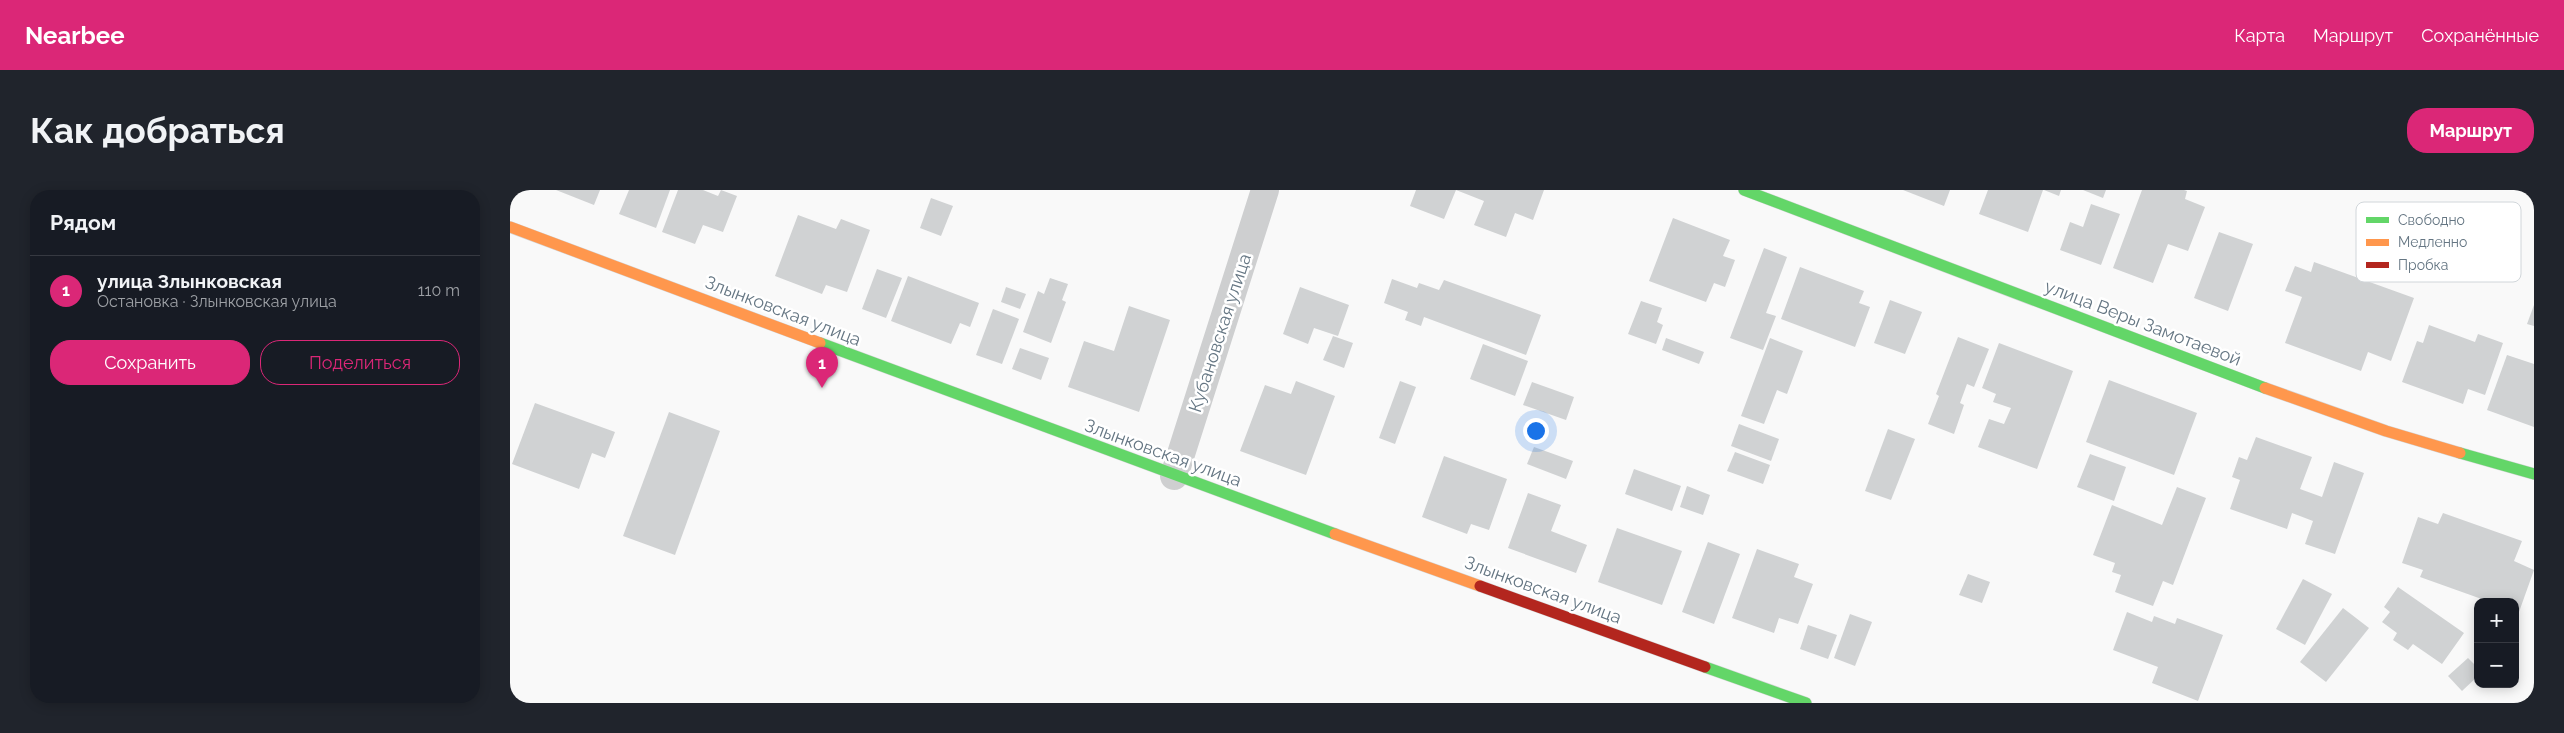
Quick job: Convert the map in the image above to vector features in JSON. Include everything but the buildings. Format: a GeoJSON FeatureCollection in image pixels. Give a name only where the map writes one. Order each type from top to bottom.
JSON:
{"type":"FeatureCollection","features":[{"type":"Feature","properties":{"kind":"street","name":"Кубановская улица"},"geometry":{"type":"LineString","coordinates":[[1174,476],[1266,190]]}},
{"type":"Feature","properties":{"kind":"street","name":"улица Веры Замотаевой"},"geometry":{"type":"LineString","coordinates":[[1744,190],[2270,390],[2386,430],[2534,474]]}},
{"type":"Feature","properties":{"kind":"street","name":"Злынковская улица"},"geometry":{"type":"LineString","coordinates":[[510,227],[1174,476],[1806,703]]}},
{"type":"Feature","properties":{"kind":"traffic: fast"},"geometry":{"type":"LineString","coordinates":[[1744,190],[2265,388]]}},
{"type":"Feature","properties":{"kind":"traffic: fast"},"geometry":{"type":"LineString","coordinates":[[820,343],[1335,534]]}},
{"type":"Feature","properties":{"kind":"traffic: fast"},"geometry":{"type":"LineString","coordinates":[[2460,453],[2534,474]]}},
{"type":"Feature","properties":{"kind":"traffic: fast"},"geometry":{"type":"LineString","coordinates":[[1705,667],[1806,703]]}},
{"type":"Feature","properties":{"kind":"traffic: slow"},"geometry":{"type":"LineString","coordinates":[[510,227],[820,343]]}},
{"type":"Feature","properties":{"kind":"traffic: slow"},"geometry":{"type":"LineString","coordinates":[[2265,388],[2386,431],[2460,453]]}},
{"type":"Feature","properties":{"kind":"traffic: slow"},"geometry":{"type":"LineString","coordinates":[[1335,534],[1480,586]]}},
{"type":"Feature","properties":{"kind":"traffic: jam"},"geometry":{"type":"LineString","coordinates":[[1480,586],[1705,667]]}},
{"type":"Feature","properties":{"kind":"place","name":"улица Злынковская"},"geometry":{"type":"Point","coordinates":[822,388]}}]}
